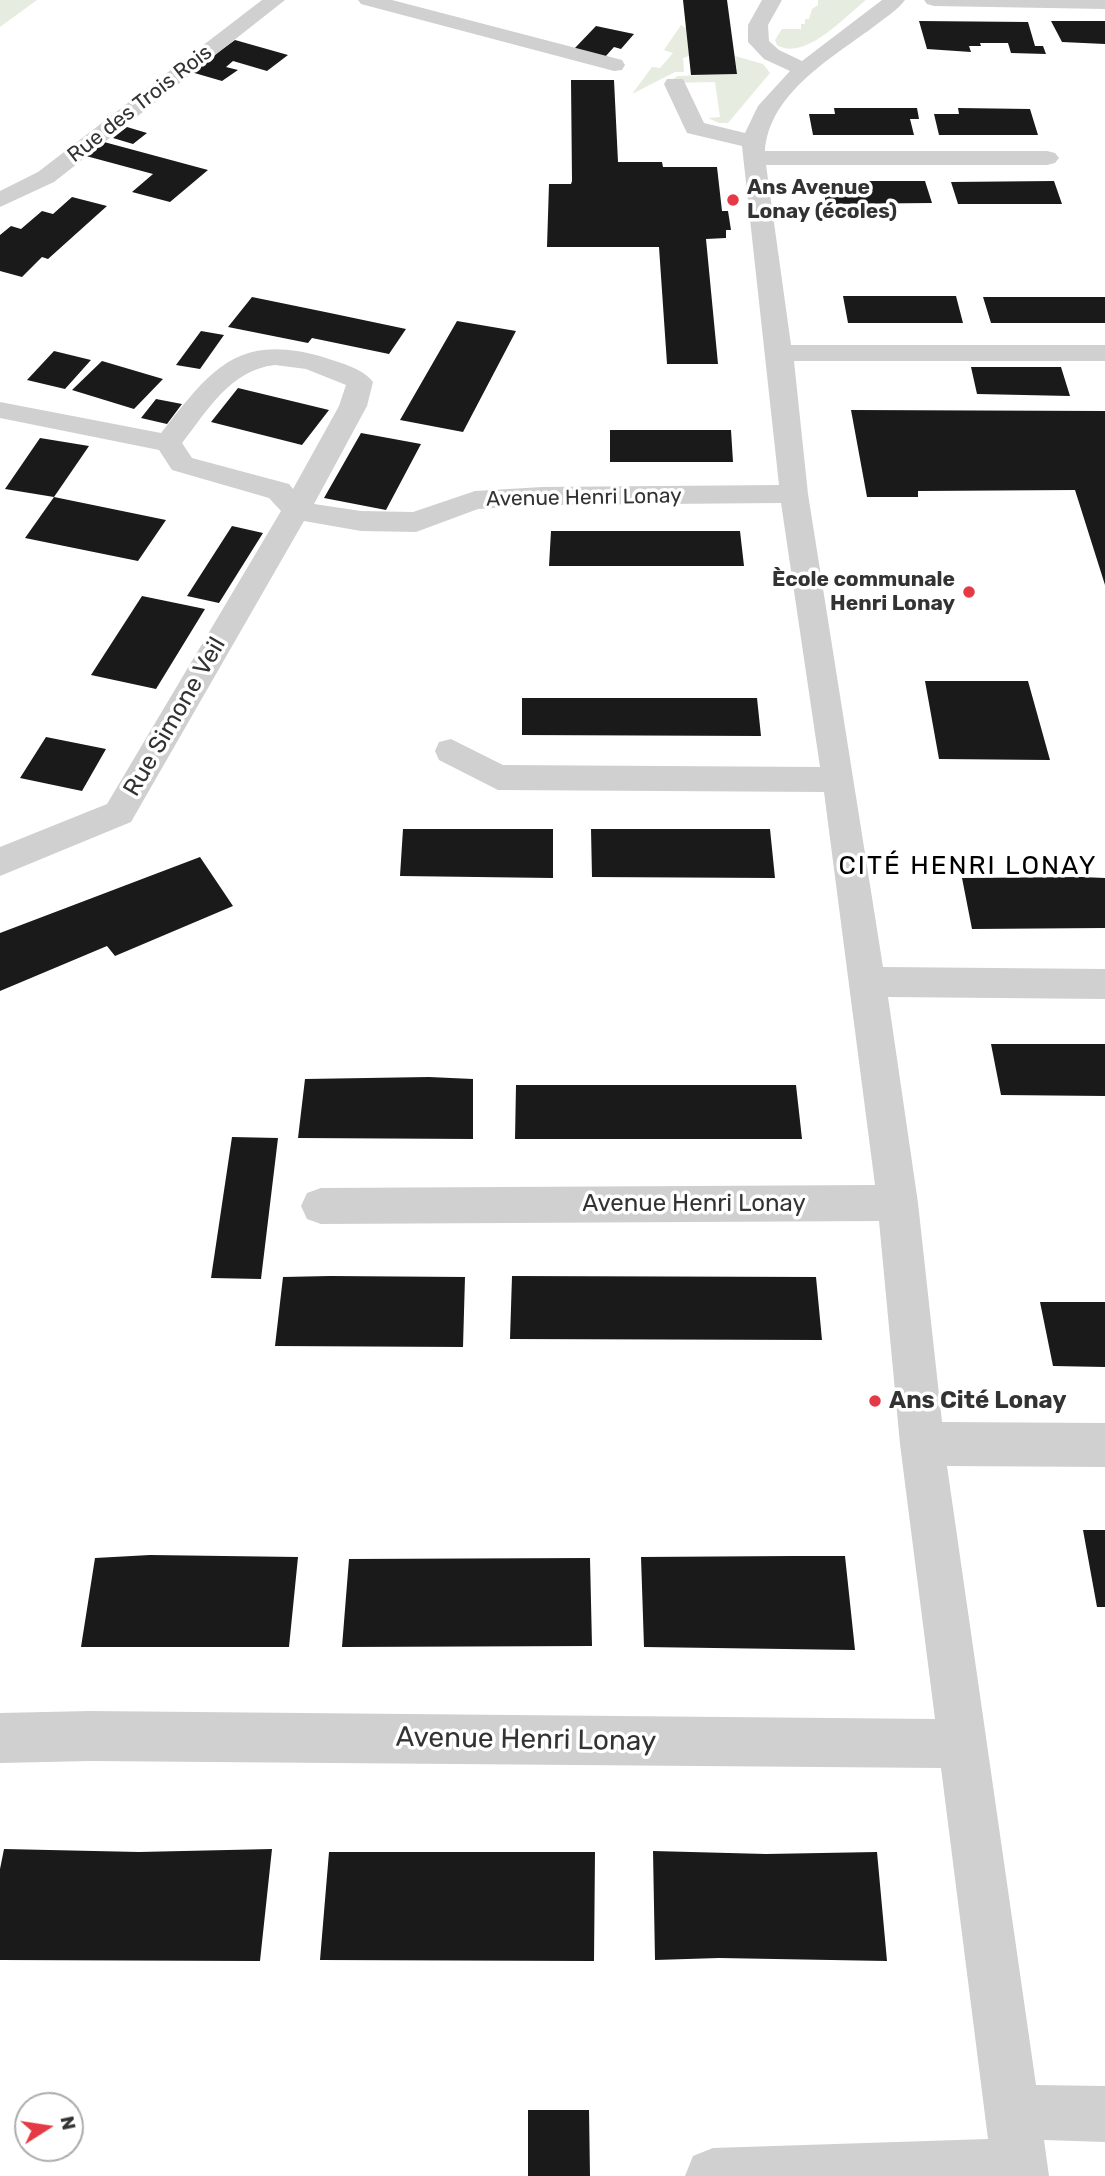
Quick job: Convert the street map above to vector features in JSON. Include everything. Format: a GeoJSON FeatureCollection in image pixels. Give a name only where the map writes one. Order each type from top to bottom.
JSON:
{"type":"FeatureCollection","features":[{"type":"Feature","properties":{"kind":"street","name":"Rue des Trois Rois"},"geometry":{"type":"LineString","coordinates":[[0,200],[46,177],[275,0]]}},
{"type":"Feature","properties":{"kind":"street"},"geometry":{"type":"LineString","coordinates":[[368,0],[614,65]]}},
{"type":"Feature","properties":{"kind":"street"},"geometry":{"type":"LineString","coordinates":[[772,0],[757,26],[756,38],[763,48],[806,70]]}},
{"type":"Feature","properties":{"kind":"street"},"geometry":{"type":"LineString","coordinates":[[713,2176],[1020,2171],[922,1444],[898,1203],[839,780],[794,494],[753,150],[767,109],[806,70],[895,0]]}},
{"type":"Feature","properties":{"kind":"street"},"geometry":{"type":"LineString","coordinates":[[934,0],[1105,3]]}},
{"type":"Feature","properties":{"kind":"street"},"geometry":{"type":"LineString","coordinates":[[675,84],[695,128],[753,150],[1047,158]]}},
{"type":"Feature","properties":{"kind":"street"},"geometry":{"type":"LineString","coordinates":[[779,353],[1105,353]]}},
{"type":"Feature","properties":{"kind":"street","name":"Rue Simone Veil"},"geometry":{"type":"LineString","coordinates":[[0,862],[119,813],[296,510],[353,406],[360,382],[339,370],[287,358],[249,359],[226,374],[167,443]]}},
{"type":"Feature","properties":{"kind":"street"},"geometry":{"type":"LineString","coordinates":[[0,410],[167,443],[182,464],[279,491],[296,510]]}},
{"type":"Feature","properties":{"kind":"street","name":"Avenue Henri Lonay"},"geometry":{"type":"LineString","coordinates":[[296,510],[361,521],[416,522],[475,500],[542,496],[794,494]]}},
{"type":"Feature","properties":{"kind":"street"},"geometry":{"type":"LineString","coordinates":[[451,751],[498,777],[839,780]]}},
{"type":"Feature","properties":{"kind":"street"},"geometry":{"type":"LineString","coordinates":[[867,982],[1105,984]]}},
{"type":"Feature","properties":{"kind":"street","name":"Avenue Henri Lonay"},"geometry":{"type":"LineString","coordinates":[[321,1206],[898,1203]]}},
{"type":"Feature","properties":{"kind":"street"},"geometry":{"type":"LineString","coordinates":[[922,1444],[1105,1445]]}},
{"type":"Feature","properties":{"kind":"street","name":"Avenue Henri Lonay"},"geometry":{"type":"LineString","coordinates":[[0,1738],[90,1736],[962,1744]]}},
{"type":"Feature","properties":{"kind":"street"},"geometry":{"type":"LineString","coordinates":[[1012,2112],[1105,2114]]}},
{"type":"Feature","properties":{"kind":"shaded area"},"geometry":{"type":"Polygon","coordinates":[[[0,0],[37,0],[0,27],[0,0]]]}},
{"type":"Feature","properties":{"kind":"shaded area"},"geometry":{"type":"Polygon","coordinates":[[[818,0],[866,0],[836,26],[812,42],[788,49],[777,45],[775,40],[782,29],[801,29],[801,24],[805,24],[805,19],[809,19],[812,9],[818,5],[818,0]]]}},
{"type":"Feature","properties":{"kind":"shaded area"},"geometry":{"type":"Polygon","coordinates":[[[681,25],[686,28],[689,56],[683,58],[684,72],[675,72],[632,94],[652,67],[660,68],[673,53],[664,50],[681,25]]]}},
{"type":"Feature","properties":{"kind":"shaded area"},"geometry":{"type":"Polygon","coordinates":[[[735,56],[763,64],[770,73],[728,123],[719,123],[708,118],[720,117],[715,82],[667,83],[678,76],[737,74],[735,56]]]}},
{"type":"Feature","properties":{"kind":"building"},"geometry":{"type":"Polygon","coordinates":[[[683,0],[727,0],[737,74],[691,75],[683,0]]]}},
{"type":"Feature","properties":{"kind":"building"},"geometry":{"type":"Polygon","coordinates":[[[919,21],[1028,22],[1035,46],[1043,46],[1046,54],[1011,53],[1008,43],[980,43],[981,46],[969,46],[971,52],[927,49],[919,21]]]}},
{"type":"Feature","properties":{"kind":"building"},"geometry":{"type":"Polygon","coordinates":[[[1051,21],[1105,21],[1105,44],[1062,42],[1051,21]]]}},
{"type":"Feature","properties":{"kind":"building"},"geometry":{"type":"Polygon","coordinates":[[[596,26],[634,34],[621,49],[614,47],[605,57],[574,49],[596,26]]]}},
{"type":"Feature","properties":{"kind":"building"},"geometry":{"type":"Polygon","coordinates":[[[235,40],[288,55],[267,71],[233,61],[226,67],[238,70],[222,81],[191,72],[235,40]]]}},
{"type":"Feature","properties":{"kind":"building"},"geometry":{"type":"Polygon","coordinates":[[[571,80],[614,80],[618,162],[662,162],[663,167],[717,167],[722,211],[728,211],[731,230],[726,230],[726,238],[706,239],[718,364],[667,364],[659,247],[547,247],[549,184],[571,184],[572,181],[571,80]]]}},
{"type":"Feature","properties":{"kind":"building"},"geometry":{"type":"Polygon","coordinates":[[[834,108],[917,108],[919,119],[910,119],[914,135],[813,135],[809,114],[835,114],[834,108]]]}},
{"type":"Feature","properties":{"kind":"building"},"geometry":{"type":"Polygon","coordinates":[[[958,108],[1030,109],[1038,135],[939,135],[934,114],[959,114],[958,108]]]}},
{"type":"Feature","properties":{"kind":"building"},"geometry":{"type":"Polygon","coordinates":[[[127,127],[147,133],[133,144],[113,138],[127,127]]]}},
{"type":"Feature","properties":{"kind":"building"},"geometry":{"type":"Polygon","coordinates":[[[104,142],[208,170],[170,202],[132,192],[153,174],[86,156],[104,142]]]}},
{"type":"Feature","properties":{"kind":"building"},"geometry":{"type":"Polygon","coordinates":[[[822,181],[925,181],[932,203],[826,204],[822,181]]]}},
{"type":"Feature","properties":{"kind":"building"},"geometry":{"type":"Polygon","coordinates":[[[1054,181],[1062,204],[958,204],[951,182],[1054,181]]]}},
{"type":"Feature","properties":{"kind":"building"},"geometry":{"type":"Polygon","coordinates":[[[72,197],[107,206],[48,259],[42,257],[22,277],[0,271],[0,235],[11,226],[21,229],[42,211],[53,214],[72,197]]]}},
{"type":"Feature","properties":{"kind":"building"},"geometry":{"type":"Polygon","coordinates":[[[843,296],[956,296],[963,323],[848,323],[843,296]]]}},
{"type":"Feature","properties":{"kind":"building"},"geometry":{"type":"Polygon","coordinates":[[[252,297],[406,329],[389,354],[312,338],[308,343],[228,327],[252,297]]]}},
{"type":"Feature","properties":{"kind":"building"},"geometry":{"type":"Polygon","coordinates":[[[983,297],[1105,297],[1105,323],[991,323],[983,297]]]}},
{"type":"Feature","properties":{"kind":"building"},"geometry":{"type":"Polygon","coordinates":[[[457,321],[516,331],[463,432],[400,420],[457,321]]]}},
{"type":"Feature","properties":{"kind":"building"},"geometry":{"type":"Polygon","coordinates":[[[201,331],[224,335],[200,369],[176,365],[201,331]]]}},
{"type":"Feature","properties":{"kind":"building"},"geometry":{"type":"Polygon","coordinates":[[[54,351],[91,360],[65,389],[27,380],[54,351]]]}},
{"type":"Feature","properties":{"kind":"building"},"geometry":{"type":"Polygon","coordinates":[[[102,361],[163,379],[134,409],[72,390],[102,361]]]}},
{"type":"Feature","properties":{"kind":"building"},"geometry":{"type":"Polygon","coordinates":[[[971,367],[1061,367],[1070,396],[977,394],[971,367]]]}},
{"type":"Feature","properties":{"kind":"building"},"geometry":{"type":"Polygon","coordinates":[[[238,388],[329,410],[302,445],[211,422],[238,388]]]}},
{"type":"Feature","properties":{"kind":"building"},"geometry":{"type":"Polygon","coordinates":[[[156,399],[182,404],[167,424],[141,418],[156,399]]]}},
{"type":"Feature","properties":{"kind":"building"},"geometry":{"type":"Polygon","coordinates":[[[851,410],[1105,411],[1105,585],[1075,490],[918,491],[918,497],[867,497],[851,410]]]}},
{"type":"Feature","properties":{"kind":"building"},"geometry":{"type":"Polygon","coordinates":[[[610,430],[731,430],[733,462],[610,462],[610,430]]]}},
{"type":"Feature","properties":{"kind":"building"},"geometry":{"type":"Polygon","coordinates":[[[361,433],[421,444],[386,510],[324,498],[361,433]]]}},
{"type":"Feature","properties":{"kind":"building"},"geometry":{"type":"Polygon","coordinates":[[[40,438],[89,446],[54,497],[5,489],[40,438]]]}},
{"type":"Feature","properties":{"kind":"building"},"geometry":{"type":"Polygon","coordinates":[[[54,497],[166,520],[138,561],[25,538],[54,497]]]}},
{"type":"Feature","properties":{"kind":"building"},"geometry":{"type":"Polygon","coordinates":[[[232,526],[263,533],[219,603],[187,596],[232,526]]]}},
{"type":"Feature","properties":{"kind":"building"},"geometry":{"type":"Polygon","coordinates":[[[551,531],[740,531],[744,566],[549,566],[551,531]]]}},
{"type":"Feature","properties":{"kind":"building"},"geometry":{"type":"Polygon","coordinates":[[[142,596],[205,609],[156,689],[91,675],[142,596]]]}},
{"type":"Feature","properties":{"kind":"building"},"geometry":{"type":"Polygon","coordinates":[[[925,681],[1028,681],[1050,760],[939,759],[925,681]]]}},
{"type":"Feature","properties":{"kind":"building"},"geometry":{"type":"Polygon","coordinates":[[[522,698],[757,698],[761,736],[522,735],[522,698]]]}},
{"type":"Feature","properties":{"kind":"building"},"geometry":{"type":"Polygon","coordinates":[[[46,737],[106,749],[82,791],[20,778],[46,737]]]}},
{"type":"Feature","properties":{"kind":"building"},"geometry":{"type":"Polygon","coordinates":[[[403,829],[553,829],[553,878],[400,876],[403,829]]]}},
{"type":"Feature","properties":{"kind":"building"},"geometry":{"type":"Polygon","coordinates":[[[591,829],[770,829],[775,878],[592,877],[591,829]]]}},
{"type":"Feature","properties":{"kind":"building"},"geometry":{"type":"Polygon","coordinates":[[[200,857],[233,906],[115,956],[107,946],[0,991],[0,933],[200,857]]]}},
{"type":"Feature","properties":{"kind":"building"},"geometry":{"type":"Polygon","coordinates":[[[962,878],[1105,878],[1105,928],[972,929],[962,878]]]}},
{"type":"Feature","properties":{"kind":"building"},"geometry":{"type":"Polygon","coordinates":[[[991,1044],[1105,1044],[1105,1096],[1001,1095],[991,1044]]]}},
{"type":"Feature","properties":{"kind":"building"},"geometry":{"type":"Polygon","coordinates":[[[305,1079],[473,1079],[473,1139],[298,1138],[305,1079]]]}},
{"type":"Feature","properties":{"kind":"building"},"geometry":{"type":"Polygon","coordinates":[[[516,1085],[796,1085],[802,1139],[515,1139],[516,1085]]]}},
{"type":"Feature","properties":{"kind":"building"},"geometry":{"type":"Polygon","coordinates":[[[232,1137],[278,1138],[261,1279],[211,1278],[232,1137]]]}},
{"type":"Feature","properties":{"kind":"building"},"geometry":{"type":"Polygon","coordinates":[[[512,1276],[816,1277],[822,1340],[510,1339],[512,1276]]]}},
{"type":"Feature","properties":{"kind":"building"},"geometry":{"type":"Polygon","coordinates":[[[283,1277],[465,1277],[463,1347],[275,1346],[283,1277]]]}},
{"type":"Feature","properties":{"kind":"building"},"geometry":{"type":"Polygon","coordinates":[[[1040,1302],[1105,1302],[1105,1367],[1053,1366],[1040,1302]]]}},
{"type":"Feature","properties":{"kind":"building"},"geometry":{"type":"Polygon","coordinates":[[[1083,1530],[1105,1530],[1105,1607],[1097,1607],[1083,1530]]]}},
{"type":"Feature","properties":{"kind":"building"},"geometry":{"type":"Polygon","coordinates":[[[150,1555],[298,1557],[289,1647],[81,1647],[95,1558],[150,1555]]]}},
{"type":"Feature","properties":{"kind":"building"},"geometry":{"type":"Polygon","coordinates":[[[845,1556],[855,1650],[644,1647],[641,1557],[845,1556]]]}},
{"type":"Feature","properties":{"kind":"building"},"geometry":{"type":"Polygon","coordinates":[[[590,1558],[592,1646],[342,1647],[349,1559],[590,1558]]]}},
{"type":"Feature","properties":{"kind":"building"},"geometry":{"type":"Polygon","coordinates":[[[4,1849],[139,1852],[272,1849],[260,1961],[0,1960],[0,1869],[4,1849]]]}},
{"type":"Feature","properties":{"kind":"building"},"geometry":{"type":"Polygon","coordinates":[[[653,1851],[766,1854],[877,1852],[887,1961],[719,1958],[655,1960],[653,1851]]]}},
{"type":"Feature","properties":{"kind":"building"},"geometry":{"type":"Polygon","coordinates":[[[329,1852],[595,1852],[594,1961],[320,1960],[329,1852]]]}},
{"type":"Feature","properties":{"kind":"building"},"geometry":{"type":"Polygon","coordinates":[[[528,2110],[589,2110],[590,2176],[528,2176],[528,2110]]]}},
{"type":"Feature","properties":{"kind":"place","name":"Ans Avenue Lonay (écoles)"},"geometry":{"type":"Point","coordinates":[733,200]}},
{"type":"Feature","properties":{"kind":"place","name":"Ècole communale Henri Lonay"},"geometry":{"type":"Point","coordinates":[969,592]}},
{"type":"Feature","properties":{"kind":"place","name":"Ans Cité Lonay"},"geometry":{"type":"Point","coordinates":[875,1401]}},
{"type":"Feature","properties":{"kind":"district","name":"CITÉ HENRI LONAY"},"geometry":{"type":"Point","coordinates":[968,866]}}]}
